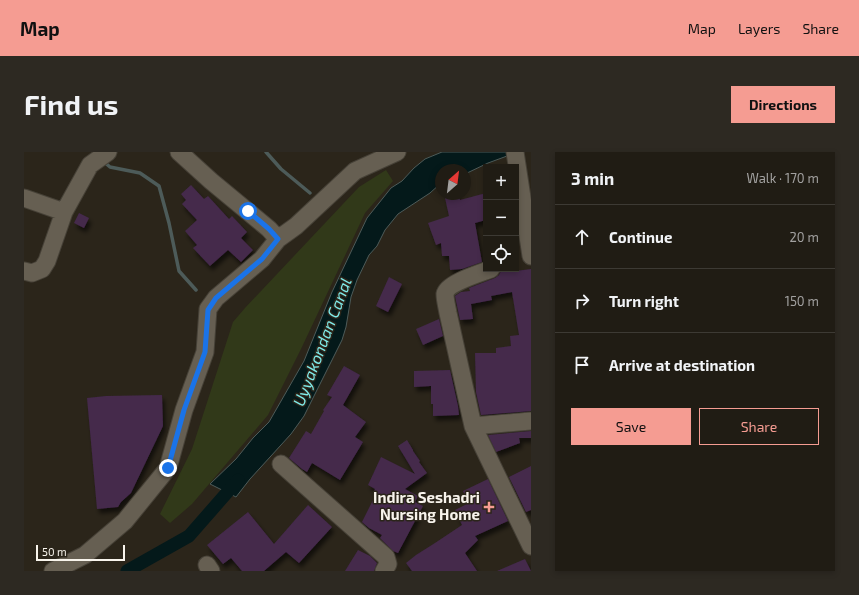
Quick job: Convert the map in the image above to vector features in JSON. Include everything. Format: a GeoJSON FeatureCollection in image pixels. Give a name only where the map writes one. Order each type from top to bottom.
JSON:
{"type":"FeatureCollection","features":[{"type":"Feature","properties":{"kind":"street"},"geometry":{"type":"LineString","coordinates":[[24,270],[32,273],[42,269],[47,261],[64,212],[90,165],[108,152]]}},
{"type":"Feature","properties":{"kind":"street"},"geometry":{"type":"LineString","coordinates":[[180,152],[211,181],[269,229],[278,239]]}},
{"type":"Feature","properties":{"kind":"street"},"geometry":{"type":"LineString","coordinates":[[54,571],[85,555],[124,521],[168,468],[184,410],[205,352],[208,310],[216,298],[262,259],[278,239],[296,226],[355,171],[398,152]]}},
{"type":"Feature","properties":{"kind":"street"},"geometry":{"type":"LineString","coordinates":[[516,156],[531,255],[519,259]]}},
{"type":"Feature","properties":{"kind":"street"},"geometry":{"type":"LineString","coordinates":[[24,198],[64,212]]}},
{"type":"Feature","properties":{"kind":"street"},"geometry":{"type":"LineString","coordinates":[[484,272],[461,281],[451,286],[447,290],[445,294],[448,313],[473,426],[531,546]]}},
{"type":"Feature","properties":{"kind":"street"},"geometry":{"type":"LineString","coordinates":[[473,426],[531,421]]}},
{"type":"Feature","properties":{"kind":"street"},"geometry":{"type":"LineString","coordinates":[[281,464],[388,566]]}},
{"type":"Feature","properties":{"kind":"green space"},"geometry":{"type":"Polygon","coordinates":[[[386,170],[393,181],[365,213],[268,415],[192,504],[170,523],[160,514],[192,449],[233,322],[359,187],[386,170]]]}},
{"type":"Feature","properties":{"kind":"water"},"geometry":{"type":"Polygon","coordinates":[[[442,152],[518,152],[483,164],[471,171],[471,164],[435,164],[435,188],[398,214],[385,230],[377,246],[369,255],[351,297],[346,327],[342,340],[304,416],[291,434],[250,479],[236,497],[210,484],[236,459],[253,438],[269,422],[304,361],[332,292],[367,218],[391,188],[402,181],[425,159],[442,152]]]}},
{"type":"Feature","properties":{"kind":"building"},"geometry":{"type":"Polygon","coordinates":[[[191,185],[204,199],[208,196],[229,219],[232,216],[247,232],[241,238],[253,250],[241,262],[228,250],[210,266],[193,248],[197,245],[185,231],[197,220],[182,204],[186,200],[181,194],[191,185]]]}},
{"type":"Feature","properties":{"kind":"building"},"geometry":{"type":"Polygon","coordinates":[[[483,194],[483,221],[475,223],[482,262],[462,269],[450,270],[449,256],[442,256],[441,243],[436,245],[428,223],[449,216],[445,200],[471,200],[471,197],[483,194]]]}},
{"type":"Feature","properties":{"kind":"building"},"geometry":{"type":"Polygon","coordinates":[[[79,213],[89,218],[84,228],[74,223],[79,213]]]}},
{"type":"Feature","properties":{"kind":"building"},"geometry":{"type":"Polygon","coordinates":[[[531,269],[531,411],[481,415],[476,392],[475,353],[496,353],[496,348],[511,346],[510,336],[519,335],[512,292],[491,296],[492,300],[471,304],[473,319],[460,320],[455,296],[461,292],[470,291],[469,288],[495,278],[500,272],[519,272],[519,271],[531,269]]]}},
{"type":"Feature","properties":{"kind":"building"},"geometry":{"type":"Polygon","coordinates":[[[389,277],[402,284],[388,312],[376,306],[389,277]]]}},
{"type":"Feature","properties":{"kind":"building"},"geometry":{"type":"Polygon","coordinates":[[[439,319],[443,336],[423,345],[416,329],[439,319]]]}},
{"type":"Feature","properties":{"kind":"building"},"geometry":{"type":"Polygon","coordinates":[[[344,366],[360,375],[343,405],[366,422],[355,437],[363,442],[340,480],[312,463],[307,472],[289,458],[306,431],[311,434],[324,411],[323,410],[332,397],[327,395],[344,366]]]}},
{"type":"Feature","properties":{"kind":"building"},"geometry":{"type":"Polygon","coordinates":[[[450,370],[459,415],[433,416],[431,386],[414,387],[414,371],[450,370]]]}},
{"type":"Feature","properties":{"kind":"building"},"geometry":{"type":"Polygon","coordinates":[[[162,395],[163,426],[131,493],[121,502],[118,507],[97,509],[87,398],[106,396],[162,395]]]}},
{"type":"Feature","properties":{"kind":"building"},"geometry":{"type":"Polygon","coordinates":[[[531,431],[531,438],[519,438],[520,443],[496,452],[488,435],[531,431]]]}},
{"type":"Feature","properties":{"kind":"building"},"geometry":{"type":"Polygon","coordinates":[[[407,440],[427,473],[405,489],[418,496],[415,502],[423,506],[398,553],[393,551],[380,538],[382,535],[369,528],[362,522],[375,496],[373,494],[375,489],[368,485],[381,457],[415,474],[398,446],[407,440]]]}},
{"type":"Feature","properties":{"kind":"building"},"geometry":{"type":"Polygon","coordinates":[[[531,466],[531,510],[526,512],[509,477],[531,466]]]}},
{"type":"Feature","properties":{"kind":"building"},"geometry":{"type":"Polygon","coordinates":[[[488,479],[508,521],[475,536],[478,540],[465,553],[477,571],[412,571],[406,563],[462,525],[455,510],[469,503],[463,491],[488,479]]]}},
{"type":"Feature","properties":{"kind":"building"},"geometry":{"type":"Polygon","coordinates":[[[308,505],[332,527],[299,563],[286,552],[264,571],[242,571],[231,558],[223,564],[207,545],[248,512],[274,544],[308,505]]]}},
{"type":"Feature","properties":{"kind":"building"},"geometry":{"type":"Polygon","coordinates":[[[358,550],[370,556],[377,563],[374,571],[345,571],[358,550]]]}},
{"type":"Feature","properties":{"kind":"building"},"geometry":{"type":"Polygon","coordinates":[[[525,559],[531,571],[497,571],[525,559]]]}},
{"type":"Feature","properties":{"kind":"waterway"},"geometry":{"type":"LineString","coordinates":[[266,152],[281,169],[310,193]]}},
{"type":"Feature","properties":{"kind":"waterway"},"geometry":{"type":"LineString","coordinates":[[103,161],[110,167],[140,173],[159,186],[169,223],[179,271],[196,290]]}},
{"type":"Feature","properties":{"kind":"waterway","name":"Uyyakondan Canal"},"geometry":{"type":"LineString","coordinates":[[127,571],[189,536],[238,480]]}},
{"type":"Feature","properties":{"kind":"place","name":"Indira Seshadri Nursing Home"},"geometry":{"type":"Point","coordinates":[489,507]}},
{"type":"Feature","properties":{"kind":"route"},"geometry":{"type":"LineString","coordinates":[[168,468],[184,410],[205,352],[208,310],[216,298],[262,259],[278,239],[248,211]]}}]}
